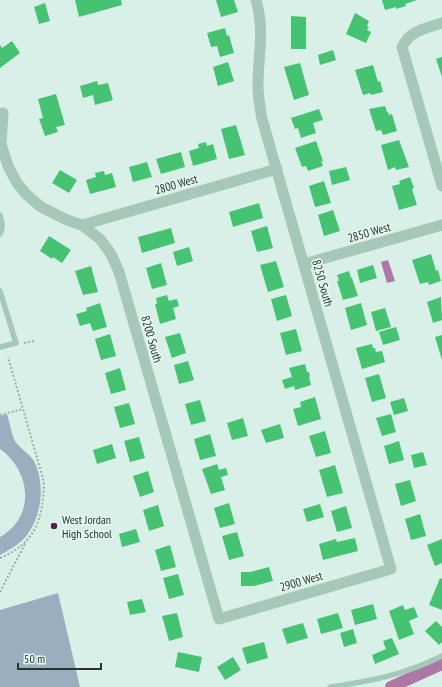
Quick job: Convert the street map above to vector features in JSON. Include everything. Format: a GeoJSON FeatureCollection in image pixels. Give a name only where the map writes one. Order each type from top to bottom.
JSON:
{"type":"FeatureCollection","features":[{"type":"Feature","properties":{"kind":"street","name":"8250 South"},"geometry":{"type":"LineString","coordinates":[[256,0],[261,29],[258,85],[262,119],[392,569]]}},
{"type":"Feature","properties":{"kind":"street"},"geometry":{"type":"LineString","coordinates":[[442,23],[416,32],[407,38],[402,48],[437,153],[442,186]]}},
{"type":"Feature","properties":{"kind":"street","name":"8200 South"},"geometry":{"type":"LineString","coordinates":[[2,113],[1,144],[8,166],[17,183],[27,195],[41,207],[67,220],[82,225],[100,239],[111,254],[119,272],[218,619]]}},
{"type":"Feature","properties":{"kind":"street","name":"2800 West"},"geometry":{"type":"LineString","coordinates":[[82,225],[277,169]]}},
{"type":"Feature","properties":{"kind":"street","name":"2850 West"},"geometry":{"type":"LineString","coordinates":[[304,264],[442,225]]}},
{"type":"Feature","properties":{"kind":"street","name":"2900 West"},"geometry":{"type":"LineString","coordinates":[[218,619],[392,569]]}},
{"type":"Feature","properties":{"kind":"lane"},"geometry":{"type":"LineString","coordinates":[[0,215],[2,222],[2,231],[0,234]]}},
{"type":"Feature","properties":{"kind":"lane"},"geometry":{"type":"LineString","coordinates":[[0,292],[16,343],[0,347]]}},
{"type":"Feature","properties":{"kind":"lane"},"geometry":{"type":"LineString","coordinates":[[330,687],[392,676],[409,671],[442,656]]}},
{"type":"Feature","properties":{"kind":"path"},"geometry":{"type":"LineString","coordinates":[[0,592],[38,523],[43,502],[44,482],[8,357]]}},
{"type":"Feature","properties":{"kind":"path"},"geometry":{"type":"LineString","coordinates":[[0,416],[23,409]]}},
{"type":"Feature","properties":{"kind":"path"},"geometry":{"type":"LineString","coordinates":[[0,558],[8,555],[27,541]]}},
{"type":"Feature","properties":{"kind":"shaded area"},"geometry":{"type":"Polygon","coordinates":[[[388,260],[395,281],[387,283],[381,262],[388,260]]]}},
{"type":"Feature","properties":{"kind":"shaded area"},"geometry":{"type":"Polygon","coordinates":[[[7,414],[15,441],[34,461],[40,479],[41,488],[37,516],[29,532],[20,543],[0,555],[0,537],[12,528],[20,518],[24,506],[25,494],[23,481],[18,469],[10,458],[0,449],[0,416],[7,414]]]}},
{"type":"Feature","properties":{"kind":"shaded area"},"geometry":{"type":"Polygon","coordinates":[[[58,593],[80,687],[0,687],[0,610],[58,593]]]}},
{"type":"Feature","properties":{"kind":"building"},"geometry":{"type":"Polygon","coordinates":[[[75,0],[121,0],[122,5],[79,17],[75,0]]]}},
{"type":"Feature","properties":{"kind":"building"},"geometry":{"type":"Polygon","coordinates":[[[216,0],[234,0],[238,12],[221,17],[216,0]]]}},
{"type":"Feature","properties":{"kind":"building"},"geometry":{"type":"Polygon","coordinates":[[[382,0],[417,0],[405,4],[406,6],[385,10],[382,0]]]}},
{"type":"Feature","properties":{"kind":"building"},"geometry":{"type":"Polygon","coordinates":[[[45,3],[50,21],[39,24],[34,7],[45,3]]]}},
{"type":"Feature","properties":{"kind":"building"},"geometry":{"type":"Polygon","coordinates":[[[355,13],[369,21],[367,26],[369,27],[367,30],[371,32],[366,43],[346,34],[355,13]]]}},
{"type":"Feature","properties":{"kind":"building"},"geometry":{"type":"Polygon","coordinates":[[[291,16],[306,17],[306,49],[291,49],[291,16]]]}},
{"type":"Feature","properties":{"kind":"building"},"geometry":{"type":"Polygon","coordinates":[[[225,28],[227,36],[229,35],[234,53],[220,57],[217,46],[211,47],[207,33],[225,28]]]}},
{"type":"Feature","properties":{"kind":"building"},"geometry":{"type":"Polygon","coordinates":[[[12,41],[20,53],[0,68],[0,45],[2,48],[12,41]]]}},
{"type":"Feature","properties":{"kind":"building"},"geometry":{"type":"Polygon","coordinates":[[[333,50],[336,60],[320,65],[318,55],[333,50]]]}},
{"type":"Feature","properties":{"kind":"building"},"geometry":{"type":"Polygon","coordinates":[[[442,57],[442,77],[436,59],[442,57]]]}},
{"type":"Feature","properties":{"kind":"building"},"geometry":{"type":"Polygon","coordinates":[[[228,62],[234,81],[218,86],[213,67],[228,62]]]}},
{"type":"Feature","properties":{"kind":"building"},"geometry":{"type":"Polygon","coordinates":[[[300,63],[309,95],[294,100],[284,67],[300,63]]]}},
{"type":"Feature","properties":{"kind":"building"},"geometry":{"type":"Polygon","coordinates":[[[373,65],[378,82],[380,81],[383,92],[363,95],[355,70],[373,65]]]}},
{"type":"Feature","properties":{"kind":"building"},"geometry":{"type":"Polygon","coordinates":[[[97,81],[98,85],[108,83],[113,100],[95,105],[93,95],[83,98],[80,86],[97,81]]]}},
{"type":"Feature","properties":{"kind":"building"},"geometry":{"type":"Polygon","coordinates":[[[56,94],[65,125],[56,127],[58,132],[45,136],[39,119],[43,118],[38,99],[56,94]]]}},
{"type":"Feature","properties":{"kind":"building"},"geometry":{"type":"Polygon","coordinates":[[[385,106],[389,115],[392,114],[397,131],[383,135],[381,130],[376,131],[369,109],[385,106]]]}},
{"type":"Feature","properties":{"kind":"building"},"geometry":{"type":"Polygon","coordinates":[[[319,109],[323,120],[313,123],[316,133],[301,138],[298,128],[295,129],[291,118],[319,109]]]}},
{"type":"Feature","properties":{"kind":"building"},"geometry":{"type":"Polygon","coordinates":[[[236,125],[245,155],[229,159],[221,129],[236,125]]]}},
{"type":"Feature","properties":{"kind":"building"},"geometry":{"type":"Polygon","coordinates":[[[399,140],[409,167],[396,170],[395,167],[388,170],[381,145],[399,140]]]}},
{"type":"Feature","properties":{"kind":"building"},"geometry":{"type":"Polygon","coordinates":[[[316,141],[323,161],[321,161],[323,166],[308,171],[306,166],[302,167],[295,148],[316,141]]]}},
{"type":"Feature","properties":{"kind":"building"},"geometry":{"type":"Polygon","coordinates":[[[206,142],[207,146],[213,144],[217,159],[193,166],[189,151],[199,148],[198,144],[206,142]]]}},
{"type":"Feature","properties":{"kind":"building"},"geometry":{"type":"Polygon","coordinates":[[[181,152],[185,167],[161,174],[156,159],[181,152]]]}},
{"type":"Feature","properties":{"kind":"building"},"geometry":{"type":"Polygon","coordinates":[[[147,162],[152,177],[133,182],[129,167],[147,162]]]}},
{"type":"Feature","properties":{"kind":"building"},"geometry":{"type":"Polygon","coordinates":[[[346,167],[350,180],[332,185],[329,171],[346,167]]]}},
{"type":"Feature","properties":{"kind":"building"},"geometry":{"type":"Polygon","coordinates":[[[60,170],[77,180],[69,193],[52,183],[60,170]]]}},
{"type":"Feature","properties":{"kind":"building"},"geometry":{"type":"Polygon","coordinates":[[[104,171],[105,175],[112,173],[116,187],[90,194],[86,180],[96,177],[95,173],[104,171]]]}},
{"type":"Feature","properties":{"kind":"building"},"geometry":{"type":"Polygon","coordinates":[[[410,177],[414,188],[412,189],[417,205],[399,210],[392,186],[400,184],[399,181],[410,177]]]}},
{"type":"Feature","properties":{"kind":"building"},"geometry":{"type":"Polygon","coordinates":[[[324,181],[331,203],[315,207],[309,186],[324,181]]]}},
{"type":"Feature","properties":{"kind":"building"},"geometry":{"type":"Polygon","coordinates":[[[259,203],[263,218],[233,227],[229,212],[259,203]]]}},
{"type":"Feature","properties":{"kind":"building"},"geometry":{"type":"Polygon","coordinates":[[[333,210],[340,231],[324,236],[318,215],[333,210]]]}},
{"type":"Feature","properties":{"kind":"building"},"geometry":{"type":"Polygon","coordinates":[[[267,226],[273,248],[257,252],[251,231],[267,226]]]}},
{"type":"Feature","properties":{"kind":"building"},"geometry":{"type":"Polygon","coordinates":[[[171,228],[175,243],[142,253],[138,237],[171,228]]]}},
{"type":"Feature","properties":{"kind":"building"},"geometry":{"type":"Polygon","coordinates":[[[49,236],[71,250],[62,263],[53,257],[52,259],[40,251],[49,236]]]}},
{"type":"Feature","properties":{"kind":"building"},"geometry":{"type":"Polygon","coordinates":[[[189,247],[193,261],[177,266],[173,252],[189,247]]]}},
{"type":"Feature","properties":{"kind":"building"},"geometry":{"type":"Polygon","coordinates":[[[431,254],[436,271],[438,270],[441,281],[429,285],[428,282],[420,284],[412,260],[431,254]]]}},
{"type":"Feature","properties":{"kind":"building"},"geometry":{"type":"Polygon","coordinates":[[[276,261],[284,287],[268,292],[260,265],[276,261]]]}},
{"type":"Feature","properties":{"kind":"building"},"geometry":{"type":"Polygon","coordinates":[[[161,263],[167,285],[152,289],[146,268],[161,263]]]}},
{"type":"Feature","properties":{"kind":"building"},"geometry":{"type":"Polygon","coordinates":[[[373,265],[377,278],[360,283],[357,270],[373,265]]]}},
{"type":"Feature","properties":{"kind":"building"},"geometry":{"type":"Polygon","coordinates":[[[91,266],[98,292],[83,295],[75,271],[91,266]]]}},
{"type":"Feature","properties":{"kind":"building"},"geometry":{"type":"Polygon","coordinates":[[[349,271],[358,296],[343,300],[337,281],[339,281],[337,275],[349,271]]]}},
{"type":"Feature","properties":{"kind":"building"},"geometry":{"type":"Polygon","coordinates":[[[167,295],[169,301],[177,299],[179,306],[173,308],[176,319],[160,324],[155,304],[157,304],[156,298],[167,295]]]}},
{"type":"Feature","properties":{"kind":"building"},"geometry":{"type":"Polygon","coordinates":[[[286,295],[292,316],[277,321],[271,299],[286,295]]]}},
{"type":"Feature","properties":{"kind":"building"},"geometry":{"type":"Polygon","coordinates":[[[441,297],[442,320],[433,323],[427,302],[441,297]]]}},
{"type":"Feature","properties":{"kind":"building"},"geometry":{"type":"Polygon","coordinates":[[[100,303],[107,327],[93,331],[90,323],[80,326],[76,314],[87,311],[86,308],[100,303]]]}},
{"type":"Feature","properties":{"kind":"building"},"geometry":{"type":"Polygon","coordinates":[[[361,303],[367,325],[351,330],[345,308],[361,303]]]}},
{"type":"Feature","properties":{"kind":"building"},"geometry":{"type":"Polygon","coordinates":[[[385,308],[391,327],[376,331],[371,312],[385,308]]]}},
{"type":"Feature","properties":{"kind":"building"},"geometry":{"type":"Polygon","coordinates":[[[396,327],[400,340],[383,345],[379,332],[396,327]]]}},
{"type":"Feature","properties":{"kind":"building"},"geometry":{"type":"Polygon","coordinates":[[[296,329],[302,351],[286,355],[280,333],[296,329]]]}},
{"type":"Feature","properties":{"kind":"building"},"geometry":{"type":"Polygon","coordinates":[[[180,333],[186,353],[172,358],[165,337],[180,333]]]}},
{"type":"Feature","properties":{"kind":"building"},"geometry":{"type":"Polygon","coordinates":[[[110,334],[116,356],[101,360],[95,339],[110,334]]]}},
{"type":"Feature","properties":{"kind":"building"},"geometry":{"type":"Polygon","coordinates":[[[442,335],[442,360],[435,337],[442,335]]]}},
{"type":"Feature","properties":{"kind":"building"},"geometry":{"type":"Polygon","coordinates":[[[372,344],[376,352],[382,351],[385,362],[362,369],[356,348],[372,344]]]}},
{"type":"Feature","properties":{"kind":"building"},"geometry":{"type":"Polygon","coordinates":[[[188,361],[194,380],[179,384],[174,365],[188,361]]]}},
{"type":"Feature","properties":{"kind":"building"},"geometry":{"type":"Polygon","coordinates":[[[305,364],[307,372],[309,372],[311,385],[295,390],[294,386],[285,389],[282,380],[292,377],[289,368],[305,364]]]}},
{"type":"Feature","properties":{"kind":"building"},"geometry":{"type":"Polygon","coordinates":[[[120,368],[126,390],[111,394],[105,373],[120,368]]]}},
{"type":"Feature","properties":{"kind":"building"},"geometry":{"type":"Polygon","coordinates":[[[379,374],[386,398],[372,402],[365,378],[379,374]]]}},
{"type":"Feature","properties":{"kind":"building"},"geometry":{"type":"Polygon","coordinates":[[[315,397],[321,419],[298,426],[293,409],[301,407],[300,402],[315,397]]]}},
{"type":"Feature","properties":{"kind":"building"},"geometry":{"type":"Polygon","coordinates":[[[404,398],[408,411],[394,415],[390,402],[404,398]]]}},
{"type":"Feature","properties":{"kind":"building"},"geometry":{"type":"Polygon","coordinates":[[[200,400],[206,421],[191,425],[185,404],[200,400]]]}},
{"type":"Feature","properties":{"kind":"building"},"geometry":{"type":"Polygon","coordinates":[[[129,403],[135,424],[120,428],[114,407],[129,403]]]}},
{"type":"Feature","properties":{"kind":"building"},"geometry":{"type":"Polygon","coordinates":[[[391,414],[396,432],[382,436],[376,418],[391,414]]]}},
{"type":"Feature","properties":{"kind":"building"},"geometry":{"type":"Polygon","coordinates":[[[243,418],[248,436],[232,440],[227,423],[243,418]]]}},
{"type":"Feature","properties":{"kind":"building"},"geometry":{"type":"Polygon","coordinates":[[[280,424],[284,438],[266,443],[261,430],[280,424]]]}},
{"type":"Feature","properties":{"kind":"building"},"geometry":{"type":"Polygon","coordinates":[[[325,431],[331,453],[316,457],[309,436],[325,431]]]}},
{"type":"Feature","properties":{"kind":"building"},"geometry":{"type":"Polygon","coordinates":[[[210,434],[216,456],[200,460],[194,439],[210,434]]]}},
{"type":"Feature","properties":{"kind":"building"},"geometry":{"type":"Polygon","coordinates":[[[139,437],[145,458],[130,462],[124,441],[139,437]]]}},
{"type":"Feature","properties":{"kind":"building"},"geometry":{"type":"Polygon","coordinates":[[[399,441],[404,460],[389,464],[384,446],[399,441]]]}},
{"type":"Feature","properties":{"kind":"building"},"geometry":{"type":"Polygon","coordinates":[[[112,444],[116,458],[97,464],[93,450],[112,444]]]}},
{"type":"Feature","properties":{"kind":"building"},"geometry":{"type":"Polygon","coordinates":[[[423,452],[427,465],[414,468],[411,455],[423,452]]]}},
{"type":"Feature","properties":{"kind":"building"},"geometry":{"type":"Polygon","coordinates":[[[217,464],[219,470],[226,468],[228,475],[221,477],[225,490],[211,494],[202,469],[217,464]]]}},
{"type":"Feature","properties":{"kind":"building"},"geometry":{"type":"Polygon","coordinates":[[[335,465],[343,493],[327,497],[319,470],[335,465]]]}},
{"type":"Feature","properties":{"kind":"building"},"geometry":{"type":"Polygon","coordinates":[[[148,471],[154,492],[140,497],[133,476],[148,471]]]}},
{"type":"Feature","properties":{"kind":"building"},"geometry":{"type":"Polygon","coordinates":[[[410,480],[416,501],[401,506],[395,484],[410,480]]]}},
{"type":"Feature","properties":{"kind":"building"},"geometry":{"type":"Polygon","coordinates":[[[229,503],[235,524],[220,528],[214,508],[229,503]]]}},
{"type":"Feature","properties":{"kind":"building"},"geometry":{"type":"Polygon","coordinates":[[[320,504],[324,517],[307,522],[303,509],[320,504]]]}},
{"type":"Feature","properties":{"kind":"building"},"geometry":{"type":"Polygon","coordinates":[[[158,505],[164,526],[149,531],[143,510],[158,505]]]}},
{"type":"Feature","properties":{"kind":"building"},"geometry":{"type":"Polygon","coordinates":[[[346,506],[352,528],[337,532],[331,511],[346,506]]]}},
{"type":"Feature","properties":{"kind":"building"},"geometry":{"type":"Polygon","coordinates":[[[420,514],[426,536],[411,540],[405,519],[420,514]]]}},
{"type":"Feature","properties":{"kind":"building"},"geometry":{"type":"Polygon","coordinates":[[[136,529],[140,542],[122,547],[119,534],[136,529]]]}},
{"type":"Feature","properties":{"kind":"building"},"geometry":{"type":"Polygon","coordinates":[[[237,532],[244,556],[229,560],[222,536],[237,532]]]}},
{"type":"Feature","properties":{"kind":"building"},"geometry":{"type":"Polygon","coordinates":[[[355,538],[358,551],[323,560],[319,544],[336,539],[337,542],[355,538]]]}},
{"type":"Feature","properties":{"kind":"building"},"geometry":{"type":"Polygon","coordinates":[[[442,539],[442,563],[435,566],[427,545],[442,539]]]}},
{"type":"Feature","properties":{"kind":"building"},"geometry":{"type":"Polygon","coordinates":[[[170,545],[176,567],[161,571],[155,550],[170,545]]]}},
{"type":"Feature","properties":{"kind":"building"},"geometry":{"type":"Polygon","coordinates":[[[269,567],[273,581],[254,586],[241,586],[241,572],[250,572],[269,567]]]}},
{"type":"Feature","properties":{"kind":"building"},"geometry":{"type":"Polygon","coordinates":[[[178,574],[184,595],[169,599],[163,578],[178,574]]]}},
{"type":"Feature","properties":{"kind":"building"},"geometry":{"type":"Polygon","coordinates":[[[440,578],[442,579],[442,610],[429,605],[440,578]]]}},
{"type":"Feature","properties":{"kind":"building"},"geometry":{"type":"Polygon","coordinates":[[[142,599],[146,612],[130,615],[127,602],[142,599]]]}},
{"type":"Feature","properties":{"kind":"building"},"geometry":{"type":"Polygon","coordinates":[[[373,604],[377,619],[355,625],[351,610],[373,604]]]}},
{"type":"Feature","properties":{"kind":"building"},"geometry":{"type":"Polygon","coordinates":[[[403,605],[405,610],[414,607],[418,617],[409,621],[414,634],[399,640],[389,611],[403,605]]]}},
{"type":"Feature","properties":{"kind":"building"},"geometry":{"type":"Polygon","coordinates":[[[177,613],[183,637],[169,641],[162,616],[177,613]]]}},
{"type":"Feature","properties":{"kind":"building"},"geometry":{"type":"Polygon","coordinates":[[[338,613],[343,628],[321,634],[317,619],[338,613]]]}},
{"type":"Feature","properties":{"kind":"building"},"geometry":{"type":"Polygon","coordinates":[[[436,621],[442,627],[442,642],[439,645],[425,631],[436,621]]]}},
{"type":"Feature","properties":{"kind":"building"},"geometry":{"type":"Polygon","coordinates":[[[303,623],[308,638],[287,644],[282,629],[303,623]]]}},
{"type":"Feature","properties":{"kind":"building"},"geometry":{"type":"Polygon","coordinates":[[[353,629],[357,643],[344,647],[340,633],[353,629]]]}},
{"type":"Feature","properties":{"kind":"building"},"geometry":{"type":"Polygon","coordinates":[[[392,638],[399,654],[375,664],[372,655],[386,649],[383,641],[392,638]]]}},
{"type":"Feature","properties":{"kind":"building"},"geometry":{"type":"Polygon","coordinates":[[[264,642],[268,658],[247,664],[242,648],[264,642]]]}},
{"type":"Feature","properties":{"kind":"building"},"geometry":{"type":"Polygon","coordinates":[[[178,652],[202,657],[199,672],[175,667],[178,652]]]}},
{"type":"Feature","properties":{"kind":"building"},"geometry":{"type":"Polygon","coordinates":[[[233,657],[241,670],[225,680],[217,667],[233,657]]]}},
{"type":"Feature","properties":{"kind":"waterway"},"geometry":{"type":"LineString","coordinates":[[391,687],[442,664]]}},
{"type":"Feature","properties":{"kind":"place","name":"West Jordan High School"},"geometry":{"type":"Point","coordinates":[54,526]}}]}
